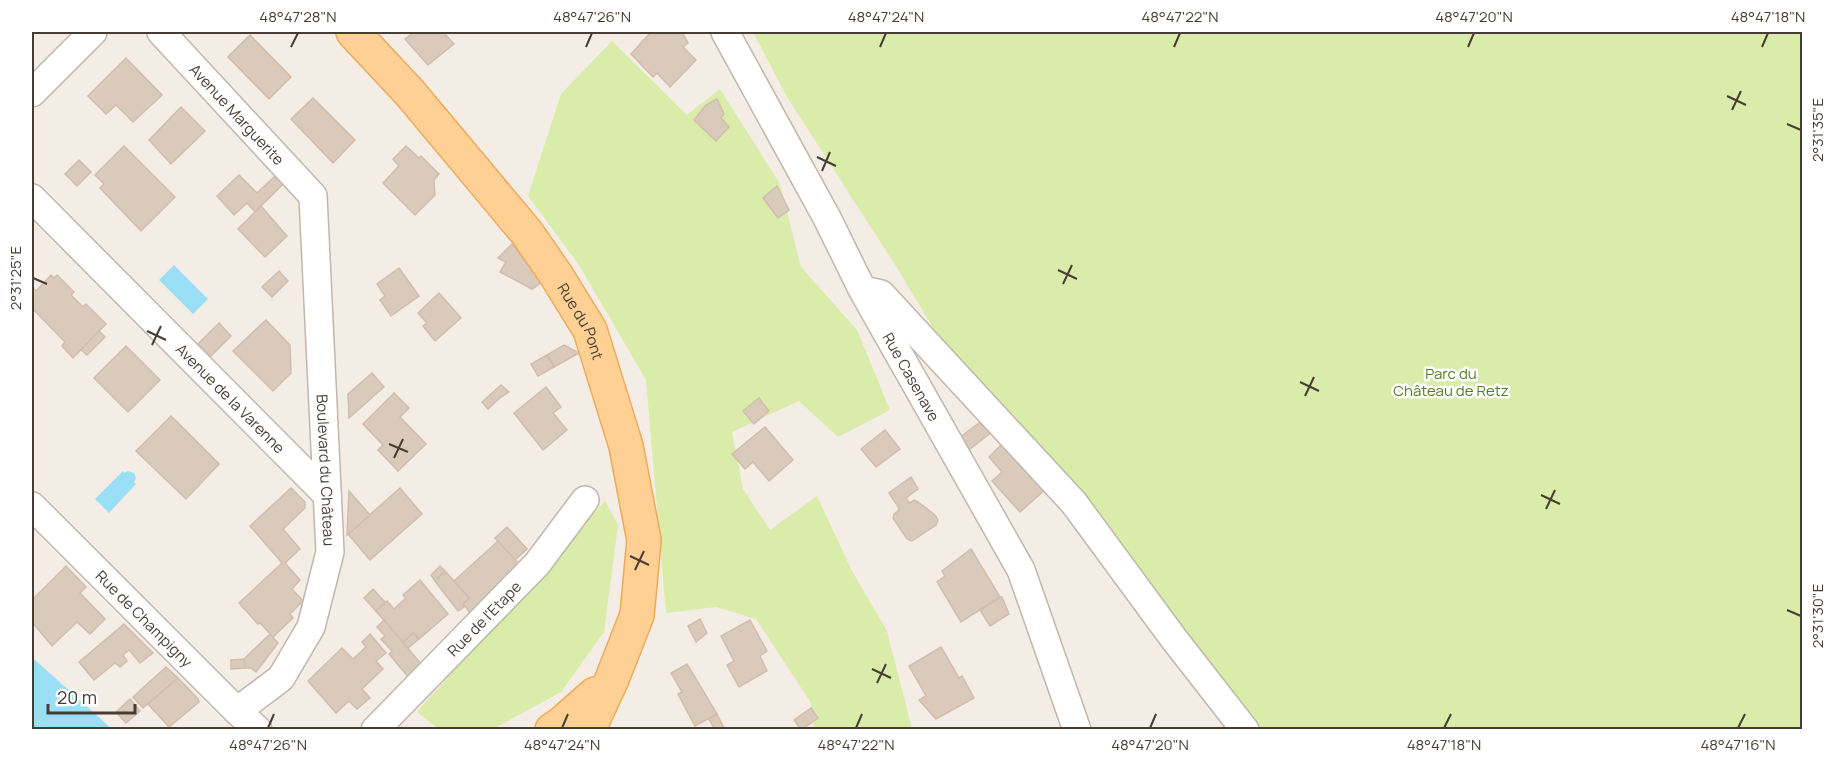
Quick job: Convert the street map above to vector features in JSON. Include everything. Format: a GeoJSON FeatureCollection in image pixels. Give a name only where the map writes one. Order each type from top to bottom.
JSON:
{"type":"FeatureCollection","features":[{"type":"Feature","properties":{"kind":"main road","name":"Rue du Pont"},"geometry":{"type":"LineString","coordinates":[[353,32],[410,93],[527,233],[590,330],[626,446],[644,540],[637,615],[594,726]]}},
{"type":"Feature","properties":{"kind":"main road","name":"Rue du Pont"},"geometry":{"type":"LineString","coordinates":[[552,729],[561,724],[612,679]]}},
{"type":"Feature","properties":{"kind":"street"},"geometry":{"type":"LineString","coordinates":[[32,93],[93,32]]}},
{"type":"Feature","properties":{"kind":"street","name":"Avenue Marguerite"},"geometry":{"type":"LineString","coordinates":[[161,32],[313,196]]}},
{"type":"Feature","properties":{"kind":"street","name":"Rue Casenave"},"geometry":{"type":"LineString","coordinates":[[725,32],[827,218],[862,289],[1021,570],[1077,729]]}},
{"type":"Feature","properties":{"kind":"street","name":"Boulevard du Château"},"geometry":{"type":"LineString","coordinates":[[237,711],[281,678],[311,627],[330,552],[313,196]]}},
{"type":"Feature","properties":{"kind":"street","name":"Avenue de la Varenne"},"geometry":{"type":"LineString","coordinates":[[32,198],[327,495]]}},
{"type":"Feature","properties":{"kind":"street"},"geometry":{"type":"LineString","coordinates":[[862,289],[881,294],[1074,502],[1174,639],[1245,729]]}},
{"type":"Feature","properties":{"kind":"street","name":"Rue de l'Etape"},"geometry":{"type":"LineString","coordinates":[[375,729],[537,564],[585,500]]}},
{"type":"Feature","properties":{"kind":"street","name":"Rue de Champigny"},"geometry":{"type":"LineString","coordinates":[[32,507],[237,711],[258,729]]}},
{"type":"Feature","properties":{"kind":"green space","name":"Parc du Château de Retz"},"geometry":{"type":"Polygon","coordinates":[[[753,32],[1802,32],[1802,729],[1253,729],[960,373],[899,271],[787,97],[753,32]]]}},
{"type":"Feature","properties":{"kind":"green space"},"geometry":{"type":"Polygon","coordinates":[[[612,41],[687,115],[720,89],[780,184],[801,267],[857,330],[890,410],[838,437],[799,401],[732,432],[743,489],[770,530],[817,496],[851,569],[887,631],[912,729],[814,729],[811,703],[756,619],[716,607],[666,613],[646,380],[579,265],[528,196],[561,94],[612,41]]]}},
{"type":"Feature","properties":{"kind":"green space"},"geometry":{"type":"Polygon","coordinates":[[[605,501],[618,525],[604,632],[561,692],[493,729],[439,729],[417,712],[605,501]]]}},
{"type":"Feature","properties":{"kind":"water"},"geometry":{"type":"Polygon","coordinates":[[[174,265],[208,299],[193,314],[159,280],[174,265]]]}},
{"type":"Feature","properties":{"kind":"water"},"geometry":{"type":"Polygon","coordinates":[[[123,471],[134,473],[136,484],[109,513],[95,499],[123,471]]]}},
{"type":"Feature","properties":{"kind":"water"},"geometry":{"type":"Polygon","coordinates":[[[32,657],[34,659],[112,729],[32,729],[32,657]]]}},
{"type":"Feature","properties":{"kind":"building"},"geometry":{"type":"Polygon","coordinates":[[[414,32],[443,32],[454,44],[428,65],[405,39],[414,32]]]}},
{"type":"Feature","properties":{"kind":"building"},"geometry":{"type":"Polygon","coordinates":[[[651,32],[682,32],[688,43],[683,47],[696,60],[670,87],[657,73],[653,77],[631,54],[651,32]]]}},
{"type":"Feature","properties":{"kind":"building"},"geometry":{"type":"Polygon","coordinates":[[[250,35],[291,77],[269,99],[228,57],[250,35]]]}},
{"type":"Feature","properties":{"kind":"building"},"geometry":{"type":"Polygon","coordinates":[[[126,58],[162,95],[133,122],[116,105],[106,114],[88,96],[126,58]]]}},
{"type":"Feature","properties":{"kind":"building"},"geometry":{"type":"Polygon","coordinates":[[[313,98],[355,140],[333,163],[291,119],[313,98]]]}},
{"type":"Feature","properties":{"kind":"building"},"geometry":{"type":"Polygon","coordinates":[[[717,99],[724,114],[721,118],[729,127],[716,141],[694,120],[706,105],[717,99]]]}},
{"type":"Feature","properties":{"kind":"building"},"geometry":{"type":"Polygon","coordinates":[[[181,107],[205,131],[171,164],[149,140],[181,107]]]}},
{"type":"Feature","properties":{"kind":"building"},"geometry":{"type":"Polygon","coordinates":[[[124,146],[175,197],[141,231],[100,188],[104,184],[95,175],[124,146]]]}},
{"type":"Feature","properties":{"kind":"building"},"geometry":{"type":"Polygon","coordinates":[[[406,146],[419,158],[421,156],[439,174],[434,180],[435,195],[415,215],[383,183],[399,166],[393,159],[406,146]]]}},
{"type":"Feature","properties":{"kind":"building"},"geometry":{"type":"Polygon","coordinates":[[[79,160],[91,172],[77,186],[65,174],[79,160]]]}},
{"type":"Feature","properties":{"kind":"building"},"geometry":{"type":"Polygon","coordinates":[[[239,175],[257,193],[275,176],[283,184],[255,212],[247,203],[234,215],[217,196],[239,175]]]}},
{"type":"Feature","properties":{"kind":"building"},"geometry":{"type":"Polygon","coordinates":[[[777,186],[789,210],[778,218],[763,198],[777,186]]]}},
{"type":"Feature","properties":{"kind":"building"},"geometry":{"type":"Polygon","coordinates":[[[261,206],[287,236],[265,257],[238,229],[261,206]]]}},
{"type":"Feature","properties":{"kind":"building"},"geometry":{"type":"Polygon","coordinates":[[[512,244],[542,282],[532,289],[500,272],[506,262],[498,258],[512,244]]]}},
{"type":"Feature","properties":{"kind":"building"},"geometry":{"type":"Polygon","coordinates":[[[399,268],[419,296],[391,316],[380,300],[385,296],[377,284],[399,268]]]}},
{"type":"Feature","properties":{"kind":"building"},"geometry":{"type":"Polygon","coordinates":[[[279,271],[288,281],[272,297],[262,287],[279,271]]]}},
{"type":"Feature","properties":{"kind":"building"},"geometry":{"type":"Polygon","coordinates":[[[51,275],[54,278],[57,275],[74,292],[71,295],[83,307],[86,304],[106,324],[73,358],[62,346],[65,342],[32,310],[32,287],[36,291],[51,275]]]}},
{"type":"Feature","properties":{"kind":"building"},"geometry":{"type":"Polygon","coordinates":[[[439,293],[461,318],[435,341],[423,326],[427,323],[418,313],[439,293]]]}},
{"type":"Feature","properties":{"kind":"building"},"geometry":{"type":"Polygon","coordinates":[[[266,320],[290,345],[291,373],[273,391],[233,351],[266,320]]]}},
{"type":"Feature","properties":{"kind":"building"},"geometry":{"type":"Polygon","coordinates":[[[219,323],[231,336],[210,357],[198,344],[219,323]]]}},
{"type":"Feature","properties":{"kind":"building"},"geometry":{"type":"Polygon","coordinates":[[[99,331],[105,337],[87,355],[81,350],[99,331]]]}},
{"type":"Feature","properties":{"kind":"building"},"geometry":{"type":"Polygon","coordinates":[[[564,345],[579,353],[554,367],[547,355],[564,345]]]}},
{"type":"Feature","properties":{"kind":"building"},"geometry":{"type":"Polygon","coordinates":[[[126,346],[160,380],[128,412],[94,378],[126,346]]]}},
{"type":"Feature","properties":{"kind":"building"},"geometry":{"type":"Polygon","coordinates":[[[547,355],[554,367],[538,376],[531,364],[547,355]]]}},
{"type":"Feature","properties":{"kind":"building"},"geometry":{"type":"Polygon","coordinates":[[[372,373],[384,387],[349,418],[348,394],[372,373]]]}},
{"type":"Feature","properties":{"kind":"building"},"geometry":{"type":"Polygon","coordinates":[[[501,385],[509,392],[488,409],[482,402],[501,385]]]}},
{"type":"Feature","properties":{"kind":"building"},"geometry":{"type":"Polygon","coordinates":[[[546,387],[561,407],[553,413],[567,430],[543,450],[514,413],[546,387]]]}},
{"type":"Feature","properties":{"kind":"building"},"geometry":{"type":"Polygon","coordinates":[[[394,393],[409,408],[400,417],[426,444],[398,471],[378,450],[383,445],[363,424],[394,393]]]}},
{"type":"Feature","properties":{"kind":"building"},"geometry":{"type":"Polygon","coordinates":[[[759,398],[769,411],[754,424],[743,411],[759,398]]]}},
{"type":"Feature","properties":{"kind":"building"},"geometry":{"type":"Polygon","coordinates":[[[171,416],[219,464],[186,499],[136,451],[171,416]]]}},
{"type":"Feature","properties":{"kind":"building"},"geometry":{"type":"Polygon","coordinates":[[[983,420],[993,431],[966,452],[959,438],[983,420]]]}},
{"type":"Feature","properties":{"kind":"building"},"geometry":{"type":"Polygon","coordinates":[[[765,427],[793,460],[769,481],[753,462],[745,469],[732,454],[765,427]]]}},
{"type":"Feature","properties":{"kind":"building"},"geometry":{"type":"Polygon","coordinates":[[[885,430],[900,449],[876,467],[861,449],[885,430]]]}},
{"type":"Feature","properties":{"kind":"building"},"geometry":{"type":"Polygon","coordinates":[[[1004,442],[1046,489],[1020,512],[992,481],[1002,472],[989,457],[1004,442]]]}},
{"type":"Feature","properties":{"kind":"building"},"geometry":{"type":"Polygon","coordinates":[[[911,477],[918,489],[906,498],[909,503],[914,500],[918,502],[938,520],[936,525],[912,541],[907,539],[893,518],[899,508],[889,493],[911,477]]]}},
{"type":"Feature","properties":{"kind":"building"},"geometry":{"type":"Polygon","coordinates":[[[291,488],[305,502],[305,508],[283,529],[300,549],[285,563],[300,580],[292,589],[303,601],[290,614],[293,618],[273,637],[239,603],[282,563],[250,526],[291,488]]]}},
{"type":"Feature","properties":{"kind":"building"},"geometry":{"type":"Polygon","coordinates":[[[400,488],[422,514],[370,560],[348,534],[400,488]]]}},
{"type":"Feature","properties":{"kind":"building"},"geometry":{"type":"Polygon","coordinates":[[[349,491],[370,515],[347,535],[349,491]]]}},
{"type":"Feature","properties":{"kind":"building"},"geometry":{"type":"Polygon","coordinates":[[[507,527],[527,549],[515,560],[495,538],[507,527]]]}},
{"type":"Feature","properties":{"kind":"building"},"geometry":{"type":"Polygon","coordinates":[[[498,541],[519,564],[471,614],[463,604],[469,598],[454,581],[498,541]]]}},
{"type":"Feature","properties":{"kind":"building"},"geometry":{"type":"Polygon","coordinates":[[[971,549],[1000,597],[961,622],[937,582],[945,576],[942,571],[971,549]]]}},
{"type":"Feature","properties":{"kind":"building"},"geometry":{"type":"Polygon","coordinates":[[[66,566],[86,587],[80,593],[105,619],[90,634],[77,622],[52,646],[32,622],[32,600],[66,566]]]}},
{"type":"Feature","properties":{"kind":"building"},"geometry":{"type":"Polygon","coordinates":[[[440,566],[445,571],[435,581],[431,575],[440,566]]]}},
{"type":"Feature","properties":{"kind":"building"},"geometry":{"type":"Polygon","coordinates":[[[445,571],[469,598],[463,604],[464,607],[458,611],[435,581],[445,571]]]}},
{"type":"Feature","properties":{"kind":"building"},"geometry":{"type":"Polygon","coordinates":[[[420,580],[448,614],[419,639],[413,633],[403,643],[376,611],[387,601],[394,609],[406,598],[403,595],[420,580]]]}},
{"type":"Feature","properties":{"kind":"building"},"geometry":{"type":"Polygon","coordinates":[[[373,589],[385,602],[376,611],[364,598],[373,589]]]}},
{"type":"Feature","properties":{"kind":"building"},"geometry":{"type":"Polygon","coordinates":[[[1000,597],[1009,614],[990,626],[980,610],[1000,597]]]}},
{"type":"Feature","properties":{"kind":"building"},"geometry":{"type":"Polygon","coordinates":[[[700,619],[707,633],[696,642],[688,626],[700,619]]]}},
{"type":"Feature","properties":{"kind":"building"},"geometry":{"type":"Polygon","coordinates":[[[384,620],[422,665],[409,678],[389,654],[392,651],[381,639],[385,636],[377,627],[384,620]]]}},
{"type":"Feature","properties":{"kind":"building"},"geometry":{"type":"Polygon","coordinates":[[[750,620],[767,651],[760,656],[767,671],[739,687],[727,665],[734,661],[721,636],[750,620]]]}},
{"type":"Feature","properties":{"kind":"building"},"geometry":{"type":"Polygon","coordinates":[[[124,624],[153,653],[140,663],[129,650],[123,655],[127,661],[120,667],[115,663],[94,680],[79,662],[124,624]]]}},
{"type":"Feature","properties":{"kind":"building"},"geometry":{"type":"Polygon","coordinates":[[[413,633],[419,639],[408,648],[403,643],[413,633]]]}},
{"type":"Feature","properties":{"kind":"building"},"geometry":{"type":"Polygon","coordinates":[[[270,634],[278,643],[256,672],[251,668],[245,668],[244,659],[270,634]]]}},
{"type":"Feature","properties":{"kind":"building"},"geometry":{"type":"Polygon","coordinates":[[[370,634],[386,653],[376,661],[383,669],[362,689],[370,698],[357,709],[349,701],[336,713],[308,681],[342,648],[353,659],[366,647],[362,642],[370,634]]]}},
{"type":"Feature","properties":{"kind":"building"},"geometry":{"type":"Polygon","coordinates":[[[941,647],[959,678],[962,676],[974,698],[936,719],[919,700],[926,696],[909,666],[941,647]]]}},
{"type":"Feature","properties":{"kind":"building"},"geometry":{"type":"Polygon","coordinates":[[[244,659],[245,668],[231,669],[231,660],[244,659]]]}},
{"type":"Feature","properties":{"kind":"building"},"geometry":{"type":"Polygon","coordinates":[[[687,664],[717,714],[695,726],[678,694],[682,692],[671,673],[687,664]]]}},
{"type":"Feature","properties":{"kind":"building"},"geometry":{"type":"Polygon","coordinates":[[[166,667],[178,678],[143,708],[133,697],[166,667]]]}},
{"type":"Feature","properties":{"kind":"building"},"geometry":{"type":"Polygon","coordinates":[[[178,678],[199,702],[169,727],[148,704],[178,678]]]}},
{"type":"Feature","properties":{"kind":"building"},"geometry":{"type":"Polygon","coordinates":[[[130,699],[140,711],[126,723],[116,712],[130,699]]]}},
{"type":"Feature","properties":{"kind":"building"},"geometry":{"type":"Polygon","coordinates":[[[811,708],[818,718],[801,730],[794,720],[811,708]]]}},
{"type":"Feature","properties":{"kind":"building"},"geometry":{"type":"Polygon","coordinates":[[[717,714],[725,730],[715,730],[709,719],[717,714]]]}}]}
